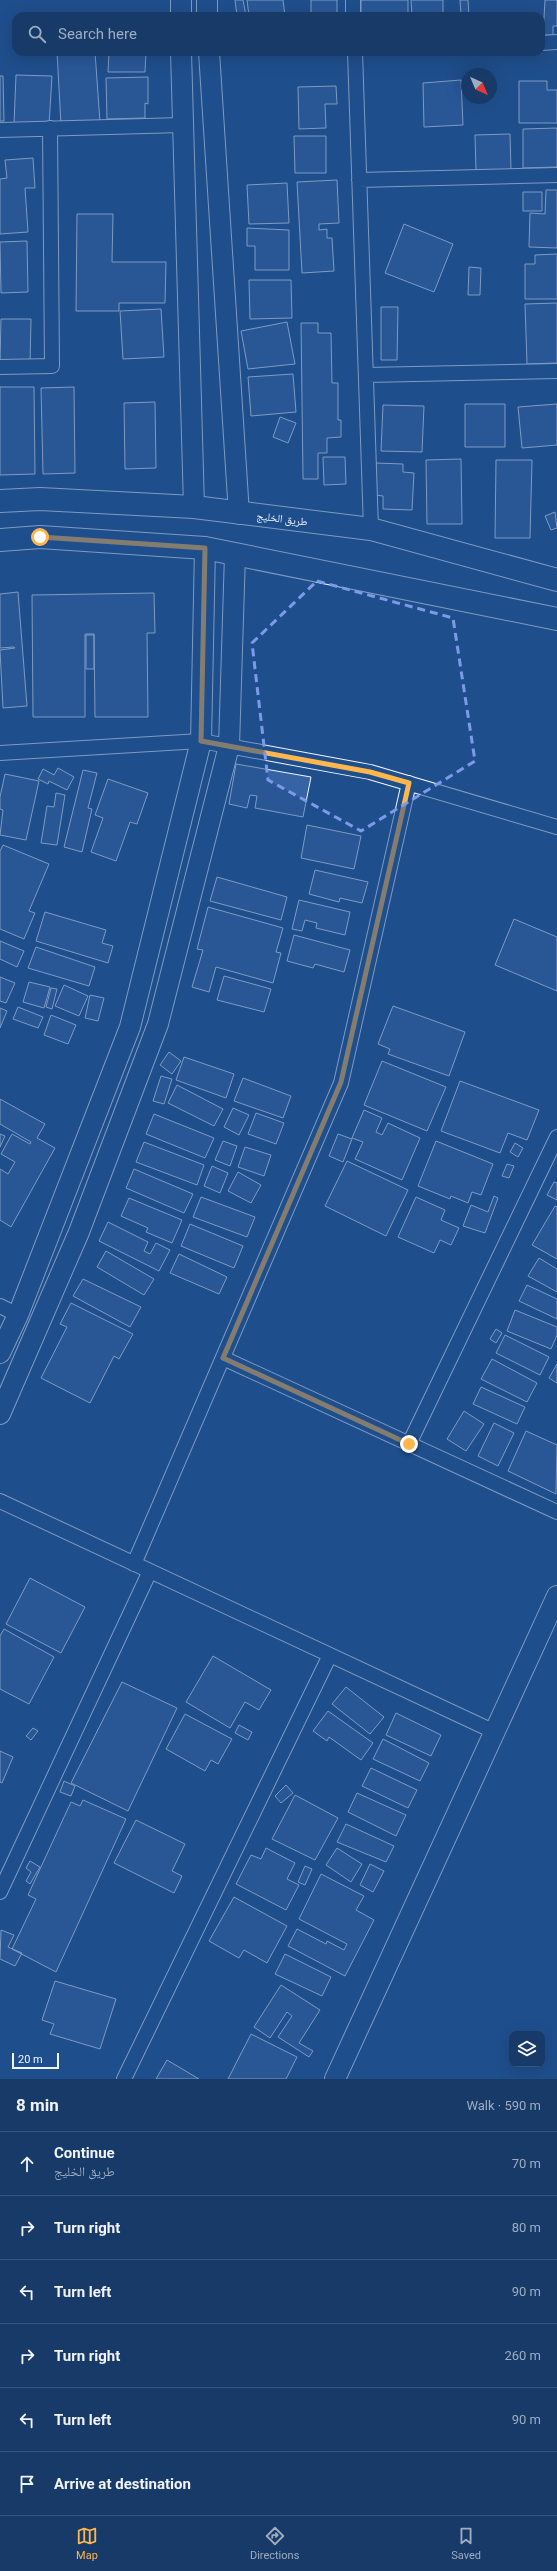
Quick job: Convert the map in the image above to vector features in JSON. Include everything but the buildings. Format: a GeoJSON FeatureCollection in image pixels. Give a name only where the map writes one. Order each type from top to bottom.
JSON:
{"type":"FeatureCollection","features":[{"type":"Feature","properties":{"kind":"main road","name":"طريق الخليج"},"geometry":{"type":"LineString","coordinates":[[0,501],[40,499],[194,507],[239,514],[371,529],[557,580]]}},
{"type":"Feature","properties":{"kind":"main road"},"geometry":{"type":"LineString","coordinates":[[0,540],[40,537],[205,548],[557,619]]}},
{"type":"Feature","properties":{"kind":"street"},"geometry":{"type":"LineString","coordinates":[[181,0],[181,12]]}},
{"type":"Feature","properties":{"kind":"street"},"geometry":{"type":"LineString","coordinates":[[206,0],[207,12]]}},
{"type":"Feature","properties":{"kind":"street"},"geometry":{"type":"LineString","coordinates":[[353,0],[354,12]]}},
{"type":"Feature","properties":{"kind":"street"},"geometry":{"type":"LineString","coordinates":[[545,43],[557,42]]}},
{"type":"Feature","properties":{"kind":"street"},"geometry":{"type":"LineString","coordinates":[[181,56],[194,507]]}},
{"type":"Feature","properties":{"kind":"street"},"geometry":{"type":"LineString","coordinates":[[209,56],[239,514]]}},
{"type":"Feature","properties":{"kind":"street"},"geometry":{"type":"LineString","coordinates":[[355,56],[371,529]]}},
{"type":"Feature","properties":{"kind":"street"},"geometry":{"type":"LineString","coordinates":[[0,130],[182,125]]}},
{"type":"Feature","properties":{"kind":"street"},"geometry":{"type":"LineString","coordinates":[[0,367],[52,366],[50,128]]}},
{"type":"Feature","properties":{"kind":"street"},"geometry":{"type":"LineString","coordinates":[[359,180],[557,175]]}},
{"type":"Feature","properties":{"kind":"street"},"geometry":{"type":"LineString","coordinates":[[366,375],[557,371]]}},
{"type":"Feature","properties":{"kind":"street"},"geometry":{"type":"LineString","coordinates":[[0,1353],[18,1315],[130,1027],[201,741],[205,548]]}},
{"type":"Feature","properties":{"kind":"street"},"geometry":{"type":"LineString","coordinates":[[0,1414],[79,1232],[158,1024],[229,746],[235,554]]}},
{"type":"Feature","properties":{"kind":"street"},"geometry":{"type":"LineString","coordinates":[[0,753],[201,741],[370,772],[557,827]]}},
{"type":"Feature","properties":{"kind":"street"},"geometry":{"type":"LineString","coordinates":[[134,1564],[341,1082],[409,783]]}},
{"type":"Feature","properties":{"kind":"street"},"geometry":{"type":"LineString","coordinates":[[409,1444],[557,1137]]}},
{"type":"Feature","properties":{"kind":"street"},"geometry":{"type":"LineString","coordinates":[[0,1306],[18,1315]]}},
{"type":"Feature","properties":{"kind":"street"},"geometry":{"type":"LineString","coordinates":[[223,1358],[557,1512]]}},
{"type":"Feature","properties":{"kind":"street"},"geometry":{"type":"LineString","coordinates":[[0,1501],[494,1732]]}},
{"type":"Feature","properties":{"kind":"street"},"geometry":{"type":"LineString","coordinates":[[0,1892],[150,1571]]}},
{"type":"Feature","properties":{"kind":"street"},"geometry":{"type":"LineString","coordinates":[[335,2079],[557,1596]]}},
{"type":"Feature","properties":{"kind":"street"},"geometry":{"type":"LineString","coordinates":[[124,2079],[330,1656]]}},
{"type":"Feature","properties":{"kind":"highlighted area"},"geometry":{"type":"Polygon","coordinates":[[[317,581],[453,618],[475,761],[361,831],[268,780],[252,643],[317,581]]]}},
{"type":"Feature","properties":{"kind":"route"},"geometry":{"type":"LineString","coordinates":[[40,537],[205,548],[201,741],[370,772],[409,783],[341,1082],[223,1358],[409,1444]]}}]}
